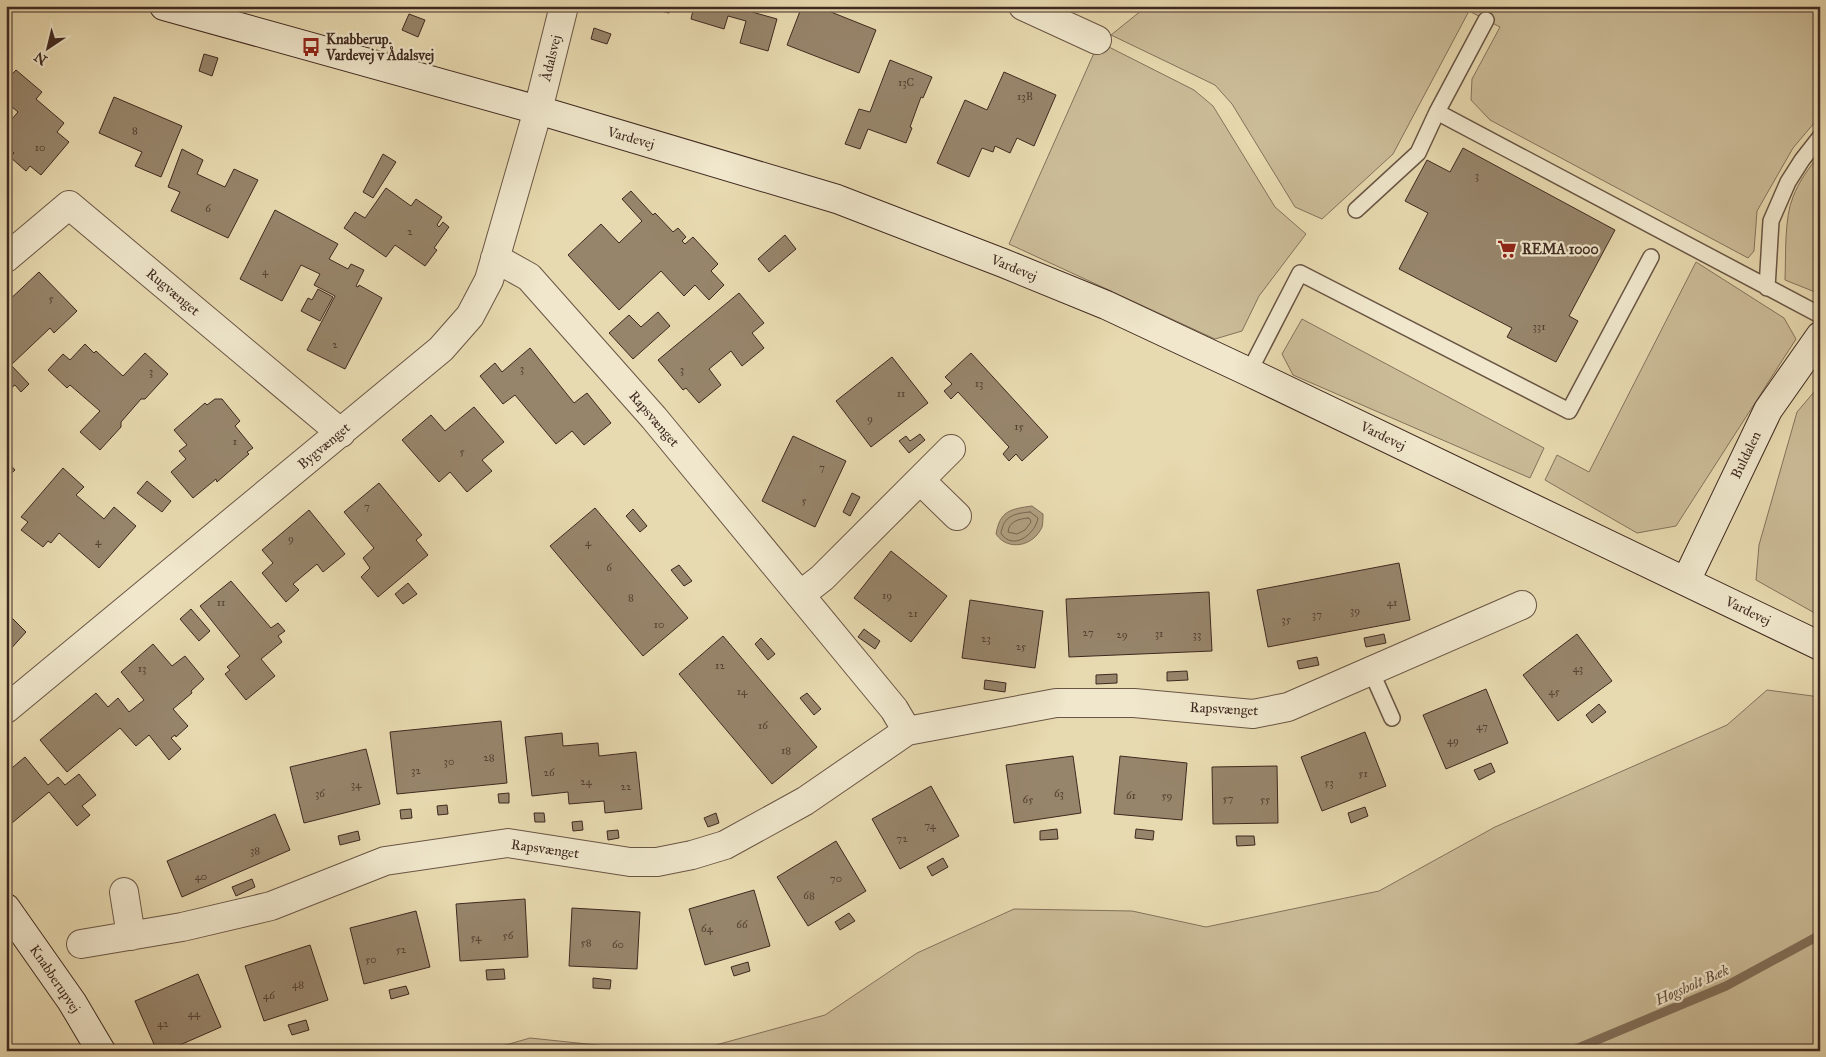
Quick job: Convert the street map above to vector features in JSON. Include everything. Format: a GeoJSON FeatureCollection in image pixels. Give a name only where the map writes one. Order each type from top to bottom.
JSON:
{"type":"FeatureCollection","features":[{"type":"Feature","properties":{"kind":"street","name":"Vardevej"},"geometry":{"type":"LineString","coordinates":[[164,6],[538,110],[837,199],[1003,263],[1106,305],[1249,372],[1820,646]]}},
{"type":"Feature","properties":{"kind":"street","name":"Ådalsvej"},"geometry":{"type":"LineString","coordinates":[[538,110],[564,6]]}},
{"type":"Feature","properties":{"kind":"street"},"geometry":{"type":"LineString","coordinates":[[1023,6],[1097,40]]}},
{"type":"Feature","properties":{"kind":"street","name":"Bygvænget"},"geometry":{"type":"LineString","coordinates":[[6,709],[441,349],[470,316],[489,280],[538,110]]}},
{"type":"Feature","properties":{"kind":"street","name":"Rugvænget"},"geometry":{"type":"LineString","coordinates":[[6,258],[69,205],[341,432]]}},
{"type":"Feature","properties":{"kind":"street","name":"Rapsvænget"},"geometry":{"type":"LineString","coordinates":[[495,258],[529,277],[654,418],[894,709],[907,732]]}},
{"type":"Feature","properties":{"kind":"street","name":"Buldalen"},"geometry":{"type":"LineString","coordinates":[[1686,581],[1768,410],[1820,336]]}},
{"type":"Feature","properties":{"kind":"street"},"geometry":{"type":"LineString","coordinates":[[800,595],[822,578],[951,449]]}},
{"type":"Feature","properties":{"kind":"street"},"geometry":{"type":"LineString","coordinates":[[920,480],[957,516]]}},
{"type":"Feature","properties":{"kind":"street","name":"Rapsvænget"},"geometry":{"type":"LineString","coordinates":[[81,944],[182,927],[271,906],[385,861],[508,843],[630,862],[657,862],[692,855],[725,845],[805,801],[907,732],[1056,703],[1134,703],[1253,714],[1288,707],[1522,605]]}},
{"type":"Feature","properties":{"kind":"street"},"geometry":{"type":"LineString","coordinates":[[124,892],[131,936]]}},
{"type":"Feature","properties":{"kind":"street","name":"Knabberupvej"},"geometry":{"type":"LineString","coordinates":[[6,908],[72,1002],[101,1051]]}},
{"type":"Feature","properties":{"kind":"lane"},"geometry":{"type":"LineString","coordinates":[[1356,210],[1418,153],[1437,112],[1486,20]]}},
{"type":"Feature","properties":{"kind":"lane"},"geometry":{"type":"LineString","coordinates":[[1437,112],[1820,315]]}},
{"type":"Feature","properties":{"kind":"lane"},"geometry":{"type":"LineString","coordinates":[[1767,288],[1771,221],[1788,182],[1802,160],[1820,138]]}},
{"type":"Feature","properties":{"kind":"lane"},"geometry":{"type":"LineString","coordinates":[[1249,372],[1300,273],[1569,412],[1651,257]]}},
{"type":"Feature","properties":{"kind":"lane"},"geometry":{"type":"LineString","coordinates":[[1371,671],[1392,718]]}},
{"type":"Feature","properties":{"kind":"shaded area"},"geometry":{"type":"Polygon","coordinates":[[[1147,6],[1818,6],[1820,9],[1820,116],[1793,148],[1757,211],[1754,251],[1748,258],[1490,120],[1471,100],[1472,79],[1500,27],[1469,11],[1393,154],[1322,219],[1295,207],[1232,104],[1215,85],[1111,35],[1147,6]]]}},
{"type":"Feature","properties":{"kind":"shaded area"},"geometry":{"type":"Polygon","coordinates":[[[1103,44],[1194,90],[1213,106],[1275,207],[1306,234],[1259,296],[1242,331],[1215,339],[1009,244],[1094,53],[1103,44]]]}},
{"type":"Feature","properties":{"kind":"shaded area"},"geometry":{"type":"Polygon","coordinates":[[[1820,154],[1820,294],[1785,280],[1787,226],[1790,206],[1801,180],[1820,154]]]}},
{"type":"Feature","properties":{"kind":"shaded area"},"geometry":{"type":"Polygon","coordinates":[[[1696,262],[1784,318],[1796,339],[1676,526],[1637,533],[1545,480],[1557,455],[1589,472],[1696,262]]]}},
{"type":"Feature","properties":{"kind":"shaded area"},"geometry":{"type":"Polygon","coordinates":[[[1302,319],[1544,448],[1530,478],[1293,375],[1282,354],[1302,319]]]}},
{"type":"Feature","properties":{"kind":"shaded area"},"geometry":{"type":"Polygon","coordinates":[[[1820,385],[1820,616],[1756,580],[1759,545],[1797,412],[1820,385]]]}},
{"type":"Feature","properties":{"kind":"shaded area"},"geometry":{"type":"Polygon","coordinates":[[[1767,690],[1820,697],[1820,1051],[694,1051],[825,1015],[917,953],[1014,909],[1132,911],[1206,927],[1379,891],[1495,827],[1727,725],[1767,690]]]}},
{"type":"Feature","properties":{"kind":"shaded area"},"geometry":{"type":"Polygon","coordinates":[[[530,1038],[654,1051],[485,1051],[530,1038]]]}},
{"type":"Feature","properties":{"kind":"water"},"geometry":{"type":"Polygon","coordinates":[[[1032,506],[1043,514],[1042,527],[1033,539],[1014,545],[1001,540],[996,534],[1003,516],[1012,510],[1032,506]]]}},
{"type":"Feature","properties":{"kind":"building"},"geometry":{"type":"Polygon","coordinates":[[[640,6],[671,6],[669,13],[640,6]]]}},
{"type":"Feature","properties":{"kind":"building"},"geometry":{"type":"Polygon","coordinates":[[[694,6],[754,6],[752,12],[777,19],[768,51],[740,43],[746,21],[728,16],[724,29],[691,19],[694,6]]]}},
{"type":"Feature","properties":{"kind":"building"},"geometry":{"type":"Polygon","coordinates":[[[802,6],[816,6],[876,30],[859,73],[787,45],[802,6]]]}},
{"type":"Feature","properties":{"kind":"building"},"geometry":{"type":"Polygon","coordinates":[[[409,14],[425,20],[418,37],[402,30],[409,14]]]}},
{"type":"Feature","properties":{"kind":"building"},"geometry":{"type":"Polygon","coordinates":[[[594,28],[611,34],[607,44],[591,39],[594,28]]]}},
{"type":"Feature","properties":{"kind":"building"},"geometry":{"type":"Polygon","coordinates":[[[204,54],[218,58],[212,76],[199,71],[204,54]]]}},
{"type":"Feature","properties":{"kind":"building"},"geometry":{"type":"Polygon","coordinates":[[[890,60],[932,77],[923,98],[921,97],[906,143],[868,129],[860,149],[845,144],[859,109],[870,112],[890,60]]]}},
{"type":"Feature","properties":{"kind":"building"},"geometry":{"type":"Polygon","coordinates":[[[16,70],[42,92],[36,99],[64,123],[57,132],[69,142],[41,175],[30,166],[26,171],[10,157],[14,153],[6,146],[6,126],[18,112],[6,102],[6,81],[16,70]]]}},
{"type":"Feature","properties":{"kind":"building"},"geometry":{"type":"Polygon","coordinates":[[[1004,72],[1056,95],[1034,146],[1017,138],[1010,153],[995,146],[993,152],[982,148],[969,177],[937,163],[965,100],[987,110],[1004,72]]]}},
{"type":"Feature","properties":{"kind":"building"},"geometry":{"type":"Polygon","coordinates":[[[114,97],[182,126],[161,177],[135,166],[142,152],[99,133],[114,97]]]}},
{"type":"Feature","properties":{"kind":"building","name":"REMA 1000"},"geometry":{"type":"Polygon","coordinates":[[[1463,148],[1615,230],[1569,316],[1578,321],[1556,362],[1507,337],[1512,328],[1399,269],[1428,213],[1405,201],[1427,160],[1450,172],[1463,148]]]}},
{"type":"Feature","properties":{"kind":"building"},"geometry":{"type":"Polygon","coordinates":[[[182,149],[203,160],[197,174],[225,187],[234,169],[258,180],[228,238],[171,211],[180,192],[168,187],[182,149]]]}},
{"type":"Feature","properties":{"kind":"building"},"geometry":{"type":"Polygon","coordinates":[[[383,154],[396,162],[373,198],[363,192],[383,154]]]}},
{"type":"Feature","properties":{"kind":"building"},"geometry":{"type":"Polygon","coordinates":[[[386,188],[411,206],[416,199],[442,217],[437,225],[439,227],[443,222],[449,227],[434,248],[437,250],[425,266],[395,245],[386,257],[344,228],[355,212],[365,218],[386,188]]]}},
{"type":"Feature","properties":{"kind":"building"},"geometry":{"type":"Polygon","coordinates":[[[631,191],[653,215],[655,213],[673,232],[678,228],[686,237],[682,241],[685,244],[693,237],[718,264],[711,271],[724,285],[709,300],[695,285],[684,296],[661,271],[619,310],[568,255],[601,224],[619,243],[642,221],[622,199],[631,191]]]}},
{"type":"Feature","properties":{"kind":"building"},"geometry":{"type":"Polygon","coordinates":[[[275,210],[338,244],[329,259],[348,269],[351,264],[364,270],[356,286],[358,287],[359,285],[382,298],[345,369],[307,350],[335,296],[314,285],[320,274],[301,265],[282,301],[240,279],[275,210]]]}},
{"type":"Feature","properties":{"kind":"building"},"geometry":{"type":"Polygon","coordinates":[[[785,235],[796,249],[769,272],[758,259],[785,235]]]}},
{"type":"Feature","properties":{"kind":"building"},"geometry":{"type":"Polygon","coordinates":[[[39,272],[77,311],[54,333],[50,328],[11,365],[29,384],[21,392],[15,385],[11,388],[6,383],[6,312],[8,310],[6,303],[39,272]]]}},
{"type":"Feature","properties":{"kind":"building"},"geometry":{"type":"Polygon","coordinates":[[[318,289],[333,297],[320,321],[301,311],[308,298],[312,300],[318,289]]]}},
{"type":"Feature","properties":{"kind":"building"},"geometry":{"type":"Polygon","coordinates":[[[739,293],[764,323],[752,333],[764,348],[742,366],[731,351],[709,369],[721,385],[699,403],[686,388],[683,390],[658,360],[739,293]]]}},
{"type":"Feature","properties":{"kind":"building"},"geometry":{"type":"Polygon","coordinates":[[[658,312],[670,326],[633,359],[609,333],[629,315],[641,327],[658,312]]]}},
{"type":"Feature","properties":{"kind":"building"},"geometry":{"type":"Polygon","coordinates":[[[85,344],[94,353],[96,351],[123,376],[145,353],[168,374],[145,399],[141,399],[121,422],[121,427],[100,450],[80,432],[100,411],[70,385],[67,388],[48,370],[63,354],[70,360],[85,344]]]}},
{"type":"Feature","properties":{"kind":"building"},"geometry":{"type":"Polygon","coordinates":[[[530,348],[574,403],[587,393],[611,423],[584,445],[572,431],[556,444],[515,395],[503,404],[480,376],[495,363],[502,372],[530,348]]]}},
{"type":"Feature","properties":{"kind":"building"},"geometry":{"type":"Polygon","coordinates":[[[971,353],[1048,437],[1022,461],[1016,454],[1009,461],[1003,454],[1009,447],[958,392],[951,399],[944,391],[952,384],[945,377],[971,353]]]}},
{"type":"Feature","properties":{"kind":"building"},"geometry":{"type":"Polygon","coordinates":[[[892,357],[928,403],[871,447],[836,401],[892,357]]]}},
{"type":"Feature","properties":{"kind":"building"},"geometry":{"type":"Polygon","coordinates":[[[215,399],[222,399],[240,421],[235,426],[253,448],[247,452],[249,454],[217,482],[216,479],[193,498],[171,472],[186,459],[179,451],[187,445],[174,430],[205,403],[207,405],[215,399]]]}},
{"type":"Feature","properties":{"kind":"building"},"geometry":{"type":"Polygon","coordinates":[[[474,407],[504,442],[482,460],[492,471],[467,492],[450,472],[439,482],[402,440],[431,415],[445,431],[474,407]]]}},
{"type":"Feature","properties":{"kind":"building"},"geometry":{"type":"Polygon","coordinates":[[[920,434],[925,440],[909,453],[899,441],[906,436],[910,441],[920,434]]]}},
{"type":"Feature","properties":{"kind":"building"},"geometry":{"type":"Polygon","coordinates":[[[793,436],[846,461],[815,527],[762,501],[793,436]]]}},
{"type":"Feature","properties":{"kind":"building"},"geometry":{"type":"Polygon","coordinates":[[[6,460],[15,470],[6,478],[6,460]]]}},
{"type":"Feature","properties":{"kind":"building"},"geometry":{"type":"Polygon","coordinates":[[[63,468],[84,487],[76,495],[104,519],[114,507],[136,526],[99,568],[59,533],[51,543],[48,541],[43,547],[21,530],[28,522],[21,517],[63,468]]]}},
{"type":"Feature","properties":{"kind":"building"},"geometry":{"type":"Polygon","coordinates":[[[147,481],[171,501],[162,512],[137,493],[147,481]]]}},
{"type":"Feature","properties":{"kind":"building"},"geometry":{"type":"Polygon","coordinates":[[[379,483],[422,535],[416,540],[428,555],[378,597],[361,577],[370,568],[363,558],[374,548],[344,512],[379,483]]]}},
{"type":"Feature","properties":{"kind":"building"},"geometry":{"type":"Polygon","coordinates":[[[852,493],[860,497],[850,516],[843,512],[852,493]]]}},
{"type":"Feature","properties":{"kind":"building"},"geometry":{"type":"Polygon","coordinates":[[[595,508],[688,618],[643,656],[550,546],[595,508]]]}},
{"type":"Feature","properties":{"kind":"building"},"geometry":{"type":"Polygon","coordinates":[[[633,509],[647,526],[640,532],[626,516],[633,509]]]}},
{"type":"Feature","properties":{"kind":"building"},"geometry":{"type":"Polygon","coordinates":[[[309,510],[345,554],[323,572],[317,564],[293,584],[299,590],[286,602],[262,573],[273,563],[262,550],[309,510]]]}},
{"type":"Feature","properties":{"kind":"building"},"geometry":{"type":"Polygon","coordinates":[[[891,551],[947,596],[911,642],[854,598],[891,551]]]}},
{"type":"Feature","properties":{"kind":"building"},"geometry":{"type":"Polygon","coordinates":[[[1399,563],[1410,620],[1268,647],[1257,590],[1399,563]]]}},
{"type":"Feature","properties":{"kind":"building"},"geometry":{"type":"Polygon","coordinates":[[[679,565],[692,581],[684,586],[671,570],[679,565]]]}},
{"type":"Feature","properties":{"kind":"building"},"geometry":{"type":"Polygon","coordinates":[[[231,581],[271,628],[278,623],[285,631],[278,636],[282,642],[261,659],[275,676],[246,700],[225,674],[230,670],[227,667],[240,656],[200,606],[231,581]]]}},
{"type":"Feature","properties":{"kind":"building"},"geometry":{"type":"Polygon","coordinates":[[[408,583],[417,594],[403,604],[395,594],[408,583]]]}},
{"type":"Feature","properties":{"kind":"building"},"geometry":{"type":"Polygon","coordinates":[[[1209,592],[1212,651],[1069,657],[1066,599],[1209,592]]]}},
{"type":"Feature","properties":{"kind":"building"},"geometry":{"type":"Polygon","coordinates":[[[970,600],[1043,611],[1035,668],[962,658],[970,600]]]}},
{"type":"Feature","properties":{"kind":"building"},"geometry":{"type":"Polygon","coordinates":[[[191,609],[210,631],[199,641],[180,619],[191,609]]]}},
{"type":"Feature","properties":{"kind":"building"},"geometry":{"type":"Polygon","coordinates":[[[8,614],[26,632],[8,652],[6,650],[6,616],[8,614]]]}},
{"type":"Feature","properties":{"kind":"building"},"geometry":{"type":"Polygon","coordinates":[[[864,629],[880,641],[875,649],[858,637],[864,629]]]}},
{"type":"Feature","properties":{"kind":"building"},"geometry":{"type":"Polygon","coordinates":[[[1384,634],[1386,643],[1366,647],[1364,638],[1384,634]]]}},
{"type":"Feature","properties":{"kind":"building"},"geometry":{"type":"Polygon","coordinates":[[[1577,634],[1612,681],[1558,721],[1523,675],[1577,634]]]}},
{"type":"Feature","properties":{"kind":"building"},"geometry":{"type":"Polygon","coordinates":[[[723,636],[817,747],[772,784],[679,674],[723,636]]]}},
{"type":"Feature","properties":{"kind":"building"},"geometry":{"type":"Polygon","coordinates":[[[761,638],[775,654],[768,660],[755,644],[761,638]]]}},
{"type":"Feature","properties":{"kind":"building"},"geometry":{"type":"Polygon","coordinates":[[[153,644],[172,666],[185,656],[204,679],[191,691],[192,693],[173,709],[188,726],[176,737],[175,735],[171,738],[181,749],[169,760],[149,735],[136,746],[120,728],[67,772],[40,740],[96,693],[108,707],[118,698],[129,712],[144,700],[121,672],[153,644]]]}},
{"type":"Feature","properties":{"kind":"building"},"geometry":{"type":"Polygon","coordinates":[[[1317,657],[1319,665],[1299,669],[1297,661],[1317,657]]]}},
{"type":"Feature","properties":{"kind":"building"},"geometry":{"type":"Polygon","coordinates":[[[1187,671],[1188,680],[1167,681],[1167,672],[1187,671]]]}},
{"type":"Feature","properties":{"kind":"building"},"geometry":{"type":"Polygon","coordinates":[[[1117,674],[1117,683],[1096,684],[1096,675],[1117,674]]]}},
{"type":"Feature","properties":{"kind":"building"},"geometry":{"type":"Polygon","coordinates":[[[985,680],[1006,683],[1005,692],[984,689],[985,680]]]}},
{"type":"Feature","properties":{"kind":"building"},"geometry":{"type":"Polygon","coordinates":[[[1486,689],[1508,743],[1446,769],[1423,715],[1486,689]]]}},
{"type":"Feature","properties":{"kind":"building"},"geometry":{"type":"Polygon","coordinates":[[[807,693],[821,709],[814,715],[800,698],[807,693]]]}},
{"type":"Feature","properties":{"kind":"building"},"geometry":{"type":"Polygon","coordinates":[[[1599,704],[1606,712],[1592,723],[1586,715],[1599,704]]]}},
{"type":"Feature","properties":{"kind":"building"},"geometry":{"type":"Polygon","coordinates":[[[501,721],[507,783],[397,794],[390,732],[501,721]]]}},
{"type":"Feature","properties":{"kind":"building"},"geometry":{"type":"Polygon","coordinates":[[[1365,732],[1386,786],[1322,811],[1301,757],[1365,732]]]}},
{"type":"Feature","properties":{"kind":"building"},"geometry":{"type":"Polygon","coordinates":[[[562,733],[563,746],[598,743],[599,756],[636,752],[642,809],[605,813],[604,801],[569,804],[568,792],[532,796],[525,737],[562,733]]]}},
{"type":"Feature","properties":{"kind":"building"},"geometry":{"type":"Polygon","coordinates":[[[366,749],[380,804],[304,823],[290,767],[366,749]]]}},
{"type":"Feature","properties":{"kind":"building"},"geometry":{"type":"Polygon","coordinates":[[[1073,756],[1081,813],[1014,823],[1006,765],[1073,756]]]}},
{"type":"Feature","properties":{"kind":"building"},"geometry":{"type":"Polygon","coordinates":[[[1120,756],[1187,763],[1182,820],[1114,814],[1120,756]]]}},
{"type":"Feature","properties":{"kind":"building"},"geometry":{"type":"Polygon","coordinates":[[[25,757],[48,785],[58,777],[65,785],[79,774],[96,795],[82,806],[90,815],[77,826],[49,792],[6,828],[6,773],[25,757]]]}},
{"type":"Feature","properties":{"kind":"building"},"geometry":{"type":"Polygon","coordinates":[[[1491,763],[1495,772],[1479,780],[1474,770],[1491,763]]]}},
{"type":"Feature","properties":{"kind":"building"},"geometry":{"type":"Polygon","coordinates":[[[1277,766],[1278,823],[1213,824],[1212,767],[1277,766]]]}},
{"type":"Feature","properties":{"kind":"building"},"geometry":{"type":"Polygon","coordinates":[[[931,786],[959,836],[900,869],[872,819],[931,786]]]}},
{"type":"Feature","properties":{"kind":"building"},"geometry":{"type":"Polygon","coordinates":[[[509,793],[509,803],[499,803],[498,794],[509,793]]]}},
{"type":"Feature","properties":{"kind":"building"},"geometry":{"type":"Polygon","coordinates":[[[447,805],[448,814],[438,815],[437,806],[447,805]]]}},
{"type":"Feature","properties":{"kind":"building"},"geometry":{"type":"Polygon","coordinates":[[[1365,807],[1368,816],[1351,823],[1348,813],[1365,807]]]}},
{"type":"Feature","properties":{"kind":"building"},"geometry":{"type":"Polygon","coordinates":[[[411,809],[412,818],[401,819],[400,810],[411,809]]]}},
{"type":"Feature","properties":{"kind":"building"},"geometry":{"type":"Polygon","coordinates":[[[534,813],[544,813],[545,822],[535,822],[534,813]]]}},
{"type":"Feature","properties":{"kind":"building"},"geometry":{"type":"Polygon","coordinates":[[[716,813],[719,823],[708,827],[704,818],[716,813]]]}},
{"type":"Feature","properties":{"kind":"building"},"geometry":{"type":"Polygon","coordinates":[[[275,814],[290,850],[182,897],[167,861],[275,814]]]}},
{"type":"Feature","properties":{"kind":"building"},"geometry":{"type":"Polygon","coordinates":[[[582,821],[583,830],[573,831],[572,822],[582,821]]]}},
{"type":"Feature","properties":{"kind":"building"},"geometry":{"type":"Polygon","coordinates":[[[1057,829],[1058,839],[1040,840],[1040,831],[1057,829]]]}},
{"type":"Feature","properties":{"kind":"building"},"geometry":{"type":"Polygon","coordinates":[[[1136,829],[1154,831],[1153,840],[1135,838],[1136,829]]]}},
{"type":"Feature","properties":{"kind":"building"},"geometry":{"type":"Polygon","coordinates":[[[618,830],[619,838],[608,840],[607,831],[618,830]]]}},
{"type":"Feature","properties":{"kind":"building"},"geometry":{"type":"Polygon","coordinates":[[[358,831],[360,840],[340,845],[338,836],[358,831]]]}},
{"type":"Feature","properties":{"kind":"building"},"geometry":{"type":"Polygon","coordinates":[[[1236,836],[1254,836],[1255,845],[1237,846],[1236,836]]]}},
{"type":"Feature","properties":{"kind":"building"},"geometry":{"type":"Polygon","coordinates":[[[836,841],[866,891],[808,926],[777,877],[836,841]]]}},
{"type":"Feature","properties":{"kind":"building"},"geometry":{"type":"Polygon","coordinates":[[[943,858],[948,867],[932,876],[927,867],[943,858]]]}},
{"type":"Feature","properties":{"kind":"building"},"geometry":{"type":"Polygon","coordinates":[[[252,879],[255,887],[236,896],[232,887],[252,879]]]}},
{"type":"Feature","properties":{"kind":"building"},"geometry":{"type":"Polygon","coordinates":[[[754,890],[770,946],[705,965],[689,909],[754,890]]]}},
{"type":"Feature","properties":{"kind":"building"},"geometry":{"type":"Polygon","coordinates":[[[525,899],[528,957],[460,961],[456,904],[525,899]]]}},
{"type":"Feature","properties":{"kind":"building"},"geometry":{"type":"Polygon","coordinates":[[[572,908],[640,912],[637,969],[569,966],[572,908]]]}},
{"type":"Feature","properties":{"kind":"building"},"geometry":{"type":"Polygon","coordinates":[[[416,911],[430,967],[364,984],[350,928],[416,911]]]}},
{"type":"Feature","properties":{"kind":"building"},"geometry":{"type":"Polygon","coordinates":[[[849,913],[855,921],[840,930],[835,922],[849,913]]]}},
{"type":"Feature","properties":{"kind":"building"},"geometry":{"type":"Polygon","coordinates":[[[310,945],[328,1000],[264,1021],[245,966],[310,945]]]}},
{"type":"Feature","properties":{"kind":"building"},"geometry":{"type":"Polygon","coordinates":[[[748,962],[750,971],[734,976],[731,967],[748,962]]]}},
{"type":"Feature","properties":{"kind":"building"},"geometry":{"type":"Polygon","coordinates":[[[504,969],[505,979],[487,980],[486,970],[504,969]]]}},
{"type":"Feature","properties":{"kind":"building"},"geometry":{"type":"Polygon","coordinates":[[[198,974],[221,1027],[166,1051],[157,1051],[135,1001],[198,974]]]}},
{"type":"Feature","properties":{"kind":"building"},"geometry":{"type":"Polygon","coordinates":[[[593,978],[611,980],[610,989],[593,988],[593,978]]]}},
{"type":"Feature","properties":{"kind":"building"},"geometry":{"type":"Polygon","coordinates":[[[406,986],[409,994],[391,999],[389,990],[406,986]]]}},
{"type":"Feature","properties":{"kind":"building"},"geometry":{"type":"Polygon","coordinates":[[[306,1020],[309,1030],[292,1035],[288,1025],[306,1020]]]}},
{"type":"Feature","properties":{"kind":"waterway","name":"Høgsholt Bæk"},"geometry":{"type":"LineString","coordinates":[[1571,1051],[1726,986],[1820,935]]}},
{"type":"Feature","properties":{"kind":"place","name":"Knabberup, Vardevej v Ådalsvej"},"geometry":{"type":"Point","coordinates":[311,47]}},
{"type":"Feature","properties":{"kind":"place","name":"REMA 1000"},"geometry":{"type":"Point","coordinates":[1507,249]}}]}
